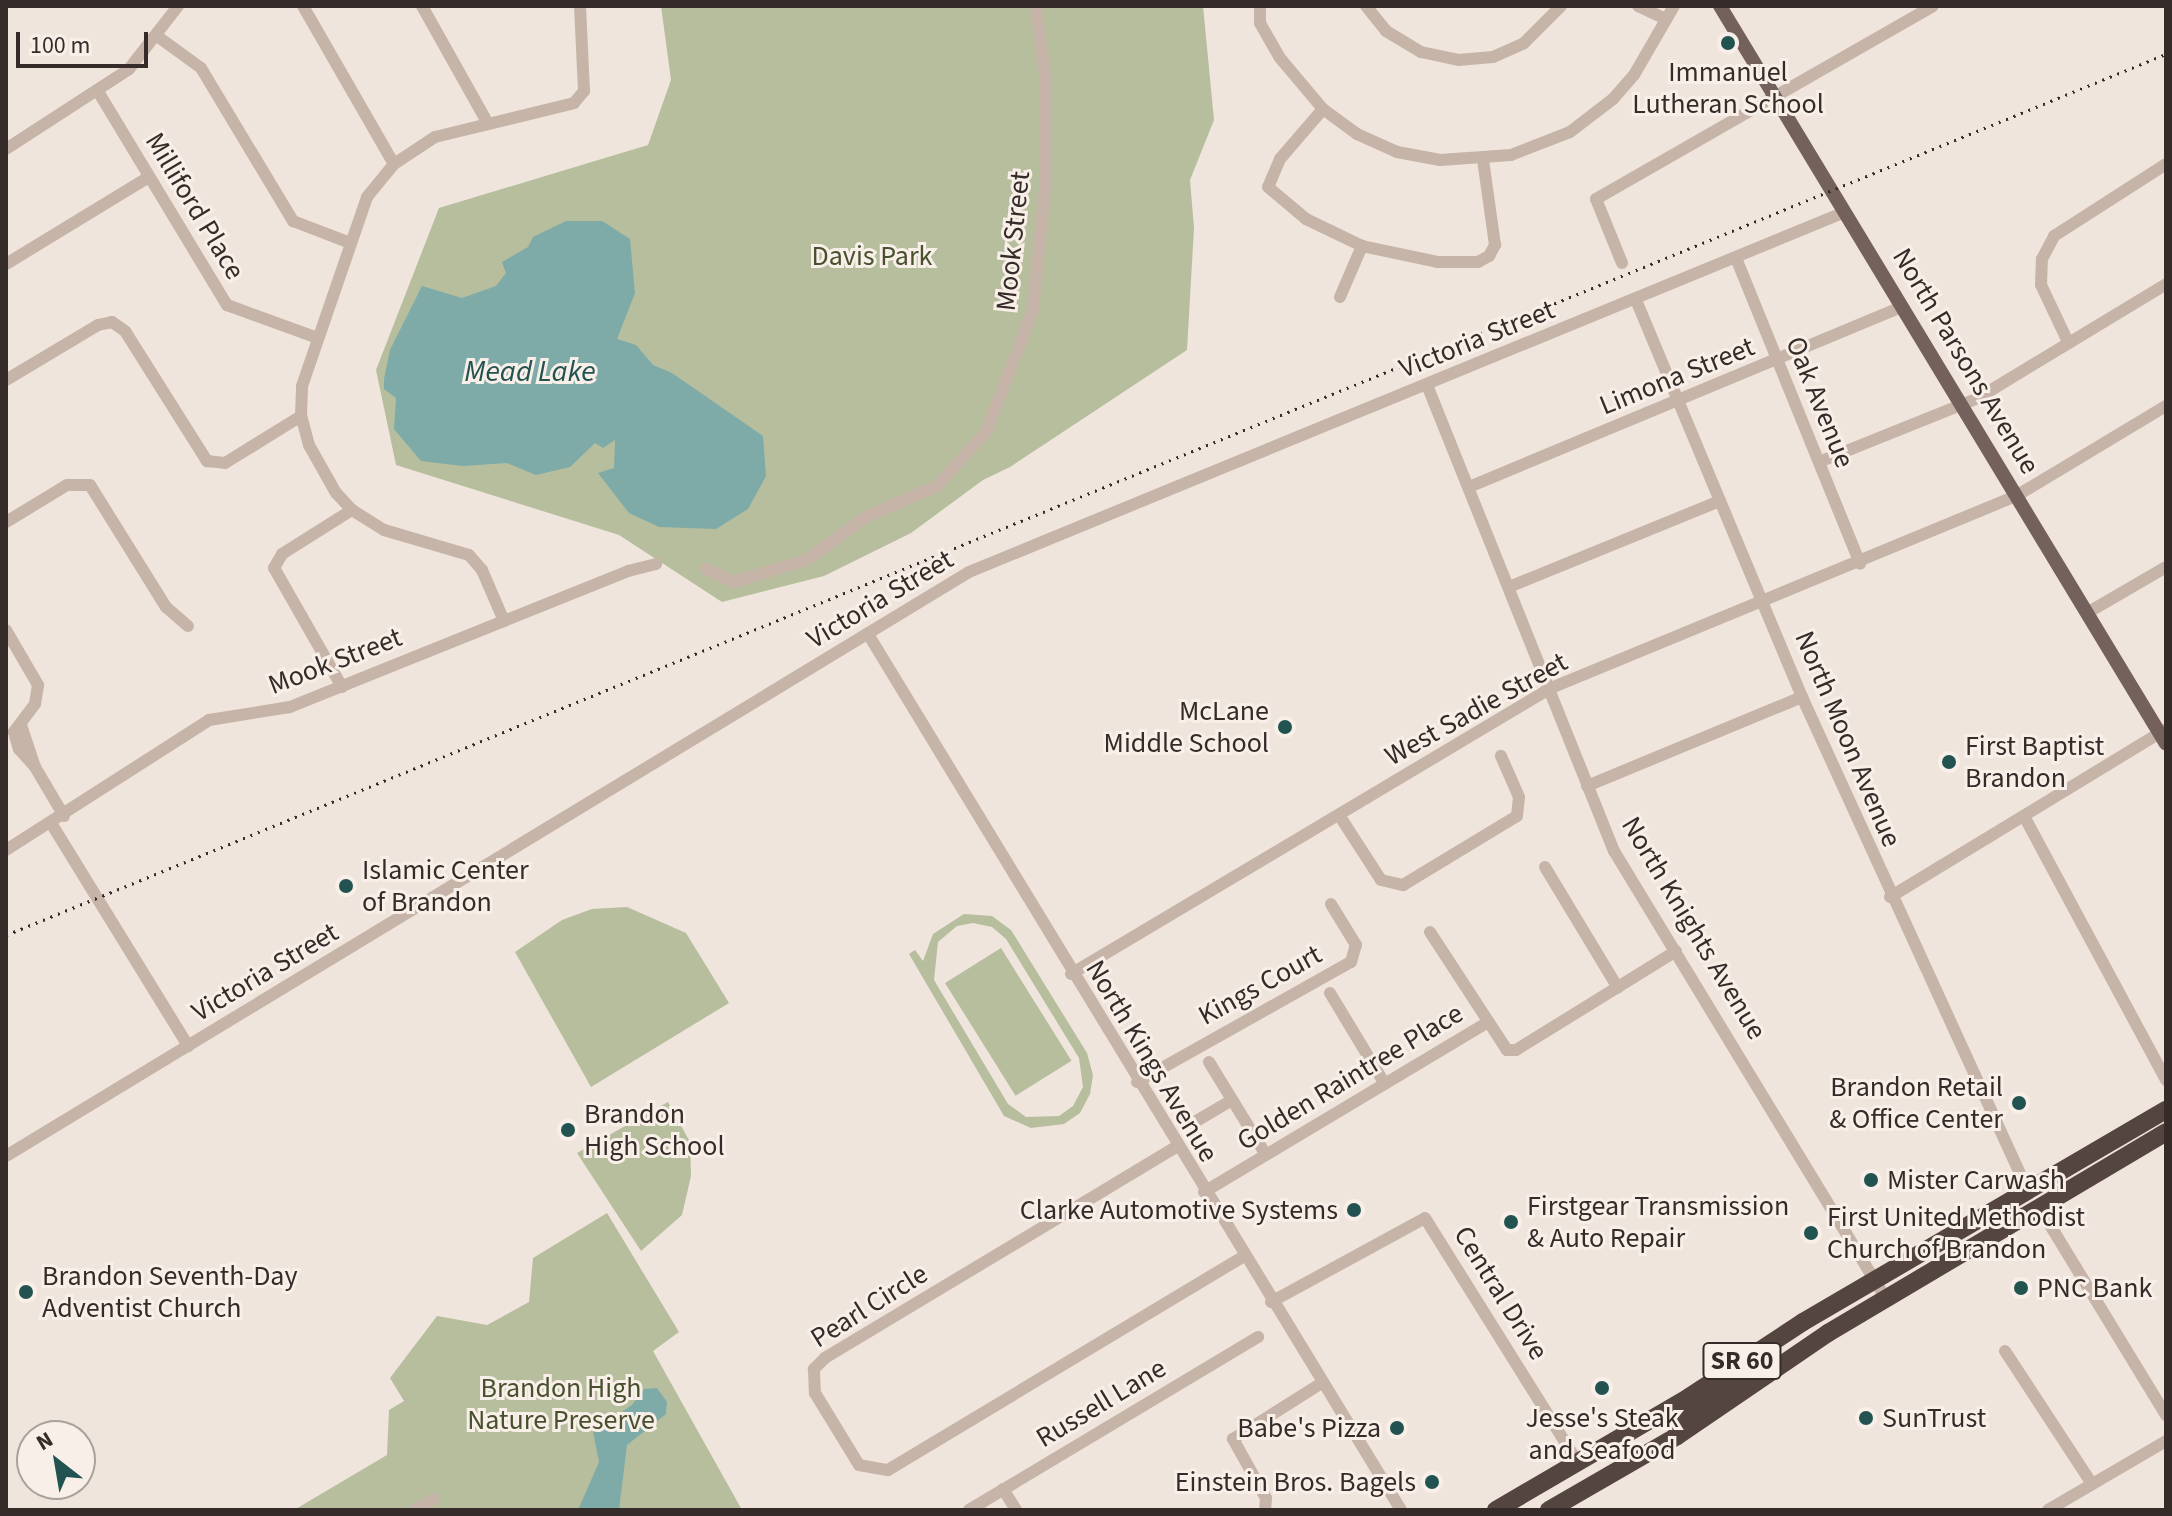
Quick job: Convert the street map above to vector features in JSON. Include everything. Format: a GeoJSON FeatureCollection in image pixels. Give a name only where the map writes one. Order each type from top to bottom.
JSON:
{"type":"FeatureCollection","features":[{"type":"Feature","properties":{"kind":"highway","name":"SR 60"},"geometry":{"type":"LineString","coordinates":[[1496,1510],[2166,1110]]}},
{"type":"Feature","properties":{"kind":"highway","name":"SR 60"},"geometry":{"type":"LineString","coordinates":[[1549,1510],[1677,1436],[1979,1242],[2166,1132]]}},
{"type":"Feature","properties":{"kind":"highway"},"geometry":{"type":"LineString","coordinates":[[2039,1207],[2041,1193],[2076,1172],[2079,1161]]}},
{"type":"Feature","properties":{"kind":"highway"},"geometry":{"type":"LineString","coordinates":[[1979,1242],[1979,1231],[2020,1207],[2028,1191]]}},
{"type":"Feature","properties":{"kind":"highway"},"geometry":{"type":"LineString","coordinates":[[1677,1436],[1679,1420],[1730,1384],[1734,1367]]}},
{"type":"Feature","properties":{"kind":"main road","name":"North Parsons Avenue"},"geometry":{"type":"LineString","coordinates":[[1720,6],[2164,736]]}},
{"type":"Feature","properties":{"kind":"street"},"geometry":{"type":"LineString","coordinates":[[6,149],[99,93],[157,36],[178,6]]}},
{"type":"Feature","properties":{"kind":"street"},"geometry":{"type":"LineString","coordinates":[[303,6],[394,164]]}},
{"type":"Feature","properties":{"kind":"street"},"geometry":{"type":"LineString","coordinates":[[422,6],[487,122]]}},
{"type":"Feature","properties":{"kind":"street"},"geometry":{"type":"LineString","coordinates":[[504,621],[482,570],[469,555],[400,536],[352,510],[320,470],[301,416],[302,386],[315,337],[367,197],[394,164],[435,137],[574,103],[584,91],[580,6]]}},
{"type":"Feature","properties":{"kind":"street","name":"Mook Street"},"geometry":{"type":"LineString","coordinates":[[706,569],[734,582],[806,560],[868,516],[937,486],[986,432],[1033,310],[1046,177],[1046,85],[1036,6]]}},
{"type":"Feature","properties":{"kind":"street"},"geometry":{"type":"LineString","coordinates":[[1260,6],[1260,23],[1280,58],[1323,109],[1357,134],[1397,152],[1440,160],[1483,160],[1541,146],[1594,116],[1634,75],[1674,6]]}},
{"type":"Feature","properties":{"kind":"street"},"geometry":{"type":"LineString","coordinates":[[1366,6],[1386,31],[1421,52],[1458,60],[1493,57],[1524,43],[1561,6]]}},
{"type":"Feature","properties":{"kind":"street"},"geometry":{"type":"LineString","coordinates":[[1638,6],[1666,19]]}},
{"type":"Feature","properties":{"kind":"street"},"geometry":{"type":"LineString","coordinates":[[1622,263],[1596,199],[1776,99],[1933,6]]}},
{"type":"Feature","properties":{"kind":"street"},"geometry":{"type":"LineString","coordinates":[[157,36],[201,68],[293,221],[348,242]]}},
{"type":"Feature","properties":{"kind":"street","name":"Milliford Place"},"geometry":{"type":"LineString","coordinates":[[99,93],[227,305],[315,337]]}},
{"type":"Feature","properties":{"kind":"street"},"geometry":{"type":"LineString","coordinates":[[1323,109],[1280,159],[1268,187],[1306,219],[1362,246],[1438,262],[1478,262],[1489,256],[1495,245],[1483,160]]}},
{"type":"Feature","properties":{"kind":"street"},"geometry":{"type":"LineString","coordinates":[[2068,342],[2041,285],[2042,259],[2054,236],[2166,164]]}},
{"type":"Feature","properties":{"kind":"street"},"geometry":{"type":"LineString","coordinates":[[6,264],[149,177]]}},
{"type":"Feature","properties":{"kind":"street","name":"Victoria Street"},"geometry":{"type":"LineString","coordinates":[[6,1156],[1002,556],[1636,300],[1845,212]]}},
{"type":"Feature","properties":{"kind":"street"},"geometry":{"type":"LineString","coordinates":[[1340,297],[1362,246]]}},
{"type":"Feature","properties":{"kind":"street","name":"Oak Avenue"},"geometry":{"type":"LineString","coordinates":[[1736,258],[1860,564]]}},
{"type":"Feature","properties":{"kind":"street"},"geometry":{"type":"LineString","coordinates":[[1819,462],[1960,402],[1978,398],[2166,284]]}},
{"type":"Feature","properties":{"kind":"street","name":"North Moon Avenue"},"geometry":{"type":"LineString","coordinates":[[1636,300],[1765,602],[1802,697],[1890,897],[2028,1191]]}},
{"type":"Feature","properties":{"kind":"street","name":"Limona Street"},"geometry":{"type":"LineString","coordinates":[[1469,487],[1902,307]]}},
{"type":"Feature","properties":{"kind":"street"},"geometry":{"type":"LineString","coordinates":[[6,380],[98,325],[112,322],[125,331],[207,461],[225,463],[301,416]]}},
{"type":"Feature","properties":{"kind":"street","name":"North Knights Avenue"},"geometry":{"type":"LineString","coordinates":[[1427,385],[1614,851],[1886,1299]]}},
{"type":"Feature","properties":{"kind":"street","name":"West Sadie Street"},"geometry":{"type":"LineString","coordinates":[[1071,974],[1551,688],[1860,564],[2016,496],[2166,406]]}},
{"type":"Feature","properties":{"kind":"street"},"geometry":{"type":"LineString","coordinates":[[6,522],[67,485],[90,485],[166,607],[188,626]]}},
{"type":"Feature","properties":{"kind":"street"},"geometry":{"type":"LineString","coordinates":[[1509,587],[1720,501]]}},
{"type":"Feature","properties":{"kind":"street"},"geometry":{"type":"LineString","coordinates":[[342,687],[274,568],[282,554],[352,510]]}},
{"type":"Feature","properties":{"kind":"street","name":"Mook Street"},"geometry":{"type":"LineString","coordinates":[[6,850],[64,816],[209,720],[273,712],[656,564]]}},
{"type":"Feature","properties":{"kind":"street"},"geometry":{"type":"LineString","coordinates":[[2087,613],[2166,567]]}},
{"type":"Feature","properties":{"kind":"street"},"geometry":{"type":"LineString","coordinates":[[6,630],[38,685],[38,699],[14,732],[64,816]]}},
{"type":"Feature","properties":{"kind":"street","name":"North Kings Avenue"},"geometry":{"type":"LineString","coordinates":[[868,634],[1320,1384],[1401,1510]]}},
{"type":"Feature","properties":{"kind":"street"},"geometry":{"type":"LineString","coordinates":[[1587,786],[1802,697]]}},
{"type":"Feature","properties":{"kind":"street"},"geometry":{"type":"LineString","coordinates":[[1890,897],[2164,736]]}},
{"type":"Feature","properties":{"kind":"street"},"geometry":{"type":"LineString","coordinates":[[1339,815],[1381,880],[1403,885],[1517,816],[1519,797],[1501,756]]}},
{"type":"Feature","properties":{"kind":"street"},"geometry":{"type":"LineString","coordinates":[[2025,818],[2166,1080]]}},
{"type":"Feature","properties":{"kind":"street"},"geometry":{"type":"LineString","coordinates":[[51,823],[188,1046]]}},
{"type":"Feature","properties":{"kind":"street"},"geometry":{"type":"LineString","coordinates":[[1545,867],[1618,988]]}},
{"type":"Feature","properties":{"kind":"street","name":"Kings Court"},"geometry":{"type":"LineString","coordinates":[[1137,1082],[1351,962],[1356,945],[1331,904]]}},
{"type":"Feature","properties":{"kind":"street"},"geometry":{"type":"LineString","coordinates":[[1430,932],[1486,1023]]}},
{"type":"Feature","properties":{"kind":"street","name":"Golden Raintree Place"},"geometry":{"type":"LineString","coordinates":[[1204,1192],[1486,1023],[1500,1046],[1516,1050],[1676,951]]}},
{"type":"Feature","properties":{"kind":"street"},"geometry":{"type":"LineString","coordinates":[[1330,993],[1385,1084]]}},
{"type":"Feature","properties":{"kind":"street"},"geometry":{"type":"LineString","coordinates":[[1209,1062],[1266,1155]]}},
{"type":"Feature","properties":{"kind":"street"},"geometry":{"type":"LineString","coordinates":[[1193,1123],[1232,1100]]}},
{"type":"Feature","properties":{"kind":"street","name":"Pearl Circle"},"geometry":{"type":"LineString","coordinates":[[1176,1147],[825,1358],[814,1369],[815,1393],[859,1465],[888,1470],[1243,1257]]}},
{"type":"Feature","properties":{"kind":"street"},"geometry":{"type":"LineString","coordinates":[[2039,1207],[2166,1415]]}},
{"type":"Feature","properties":{"kind":"street","name":"Central Drive"},"geometry":{"type":"LineString","coordinates":[[1271,1302],[1425,1218],[1578,1463]]}},
{"type":"Feature","properties":{"kind":"street","name":"Russell Lane"},"geometry":{"type":"LineString","coordinates":[[969,1510],[1258,1337]]}},
{"type":"Feature","properties":{"kind":"street"},"geometry":{"type":"LineString","coordinates":[[2005,1351],[2092,1484]]}},
{"type":"Feature","properties":{"kind":"street"},"geometry":{"type":"LineString","coordinates":[[1265,1510],[1266,1498],[1233,1439],[1320,1384]]}},
{"type":"Feature","properties":{"kind":"street"},"geometry":{"type":"LineString","coordinates":[[2048,1510],[2166,1441]]}},
{"type":"Feature","properties":{"kind":"street"},"geometry":{"type":"LineString","coordinates":[[1003,1489],[1016,1510]]}},
{"type":"Feature","properties":{"kind":"street"},"geometry":{"type":"LineString","coordinates":[[415,1510],[434,1499]]}},
{"type":"Feature","properties":{"kind":"green space","name":"Davis Park"},"geometry":{"type":"Polygon","coordinates":[[[661,6],[1203,6],[1214,120],[1190,180],[1194,228],[1187,350],[1010,467],[983,480],[911,533],[824,576],[722,602],[619,535],[396,465],[376,370],[439,208],[648,145],[671,80],[661,6]]]}},
{"type":"Feature","properties":{"kind":"green space"},"geometry":{"type":"Polygon","coordinates":[[[627,907],[686,933],[729,1003],[591,1087],[515,952],[562,920],[592,909],[627,907]]]}},
{"type":"Feature","properties":{"kind":"green space"},"geometry":{"type":"Polygon","coordinates":[[[964,914],[992,916],[1011,930],[1087,1053],[1093,1075],[1090,1094],[1080,1113],[1064,1124],[1031,1128],[1004,1116],[909,954],[915,950],[923,961],[933,934],[964,914]],[[973,923],[957,926],[938,942],[934,980],[1008,1104],[1026,1117],[1059,1116],[1073,1106],[1083,1087],[1079,1058],[1006,939],[992,927],[973,923]]]}},
{"type":"Feature","properties":{"kind":"green space"},"geometry":{"type":"Polygon","coordinates":[[[1001,948],[1071,1061],[1016,1096],[945,983],[1001,948]]]}},
{"type":"Feature","properties":{"kind":"green space"},"geometry":{"type":"Polygon","coordinates":[[[668,1102],[690,1142],[691,1176],[682,1215],[641,1251],[577,1153],[668,1102]]]}},
{"type":"Feature","properties":{"kind":"green space","name":"Brandon High Nature Preserve"},"geometry":{"type":"Polygon","coordinates":[[[607,1213],[679,1332],[653,1351],[742,1510],[294,1510],[387,1455],[389,1410],[404,1401],[390,1378],[437,1316],[487,1325],[529,1302],[533,1258],[607,1213]]]}},
{"type":"Feature","properties":{"kind":"water","name":"Mead Lake"},"geometry":{"type":"Polygon","coordinates":[[[566,221],[602,221],[630,239],[635,293],[617,339],[636,345],[653,365],[672,373],[763,436],[766,476],[748,509],[716,529],[659,527],[629,513],[598,473],[614,468],[615,440],[603,448],[595,443],[570,467],[536,475],[507,463],[463,466],[421,461],[394,429],[396,398],[384,389],[384,379],[390,350],[422,286],[462,298],[496,286],[506,273],[502,262],[528,247],[533,237],[566,221]]]}},
{"type":"Feature","properties":{"kind":"water"},"geometry":{"type":"Polygon","coordinates":[[[657,1388],[667,1402],[666,1414],[627,1445],[619,1510],[578,1510],[599,1462],[593,1432],[632,1405],[644,1389],[657,1388]]]}},
{"type":"Feature","properties":{"kind":"railway"},"geometry":{"type":"LineString","coordinates":[[6,935],[2166,54]]}},
{"type":"Feature","properties":{"kind":"place","name":"Immanuel Lutheran School"},"geometry":{"type":"Point","coordinates":[1728,43]}},
{"type":"Feature","properties":{"kind":"place","name":"McLane Middle School"},"geometry":{"type":"Point","coordinates":[1285,727]}},
{"type":"Feature","properties":{"kind":"place","name":"First Baptist Brandon"},"geometry":{"type":"Point","coordinates":[1949,762]}},
{"type":"Feature","properties":{"kind":"place","name":"Islamic Center of Brandon"},"geometry":{"type":"Point","coordinates":[346,886]}},
{"type":"Feature","properties":{"kind":"place","name":"Brandon Retail & Office Center"},"geometry":{"type":"Point","coordinates":[2019,1103]}},
{"type":"Feature","properties":{"kind":"place","name":"Brandon High School"},"geometry":{"type":"Point","coordinates":[568,1130]}},
{"type":"Feature","properties":{"kind":"place","name":"Mister Carwash"},"geometry":{"type":"Point","coordinates":[1871,1180]}},
{"type":"Feature","properties":{"kind":"place","name":"Clarke Automotive Systems"},"geometry":{"type":"Point","coordinates":[1354,1210]}},
{"type":"Feature","properties":{"kind":"place","name":"Firstgear Transmission & Auto Repair"},"geometry":{"type":"Point","coordinates":[1511,1222]}},
{"type":"Feature","properties":{"kind":"place","name":"First United Methodist Church of Brandon"},"geometry":{"type":"Point","coordinates":[1811,1233]}},
{"type":"Feature","properties":{"kind":"place","name":"PNC Bank"},"geometry":{"type":"Point","coordinates":[2021,1288]}},
{"type":"Feature","properties":{"kind":"place","name":"Brandon Seventh-Day Adventist Church"},"geometry":{"type":"Point","coordinates":[26,1292]}},
{"type":"Feature","properties":{"kind":"place","name":"Jesse's Steak and Seafood"},"geometry":{"type":"Point","coordinates":[1602,1388]}},
{"type":"Feature","properties":{"kind":"place","name":"SunTrust"},"geometry":{"type":"Point","coordinates":[1866,1418]}},
{"type":"Feature","properties":{"kind":"place","name":"Babe's Pizza"},"geometry":{"type":"Point","coordinates":[1397,1428]}},
{"type":"Feature","properties":{"kind":"place","name":"Einstein Bros. Bagels"},"geometry":{"type":"Point","coordinates":[1432,1482]}}]}
